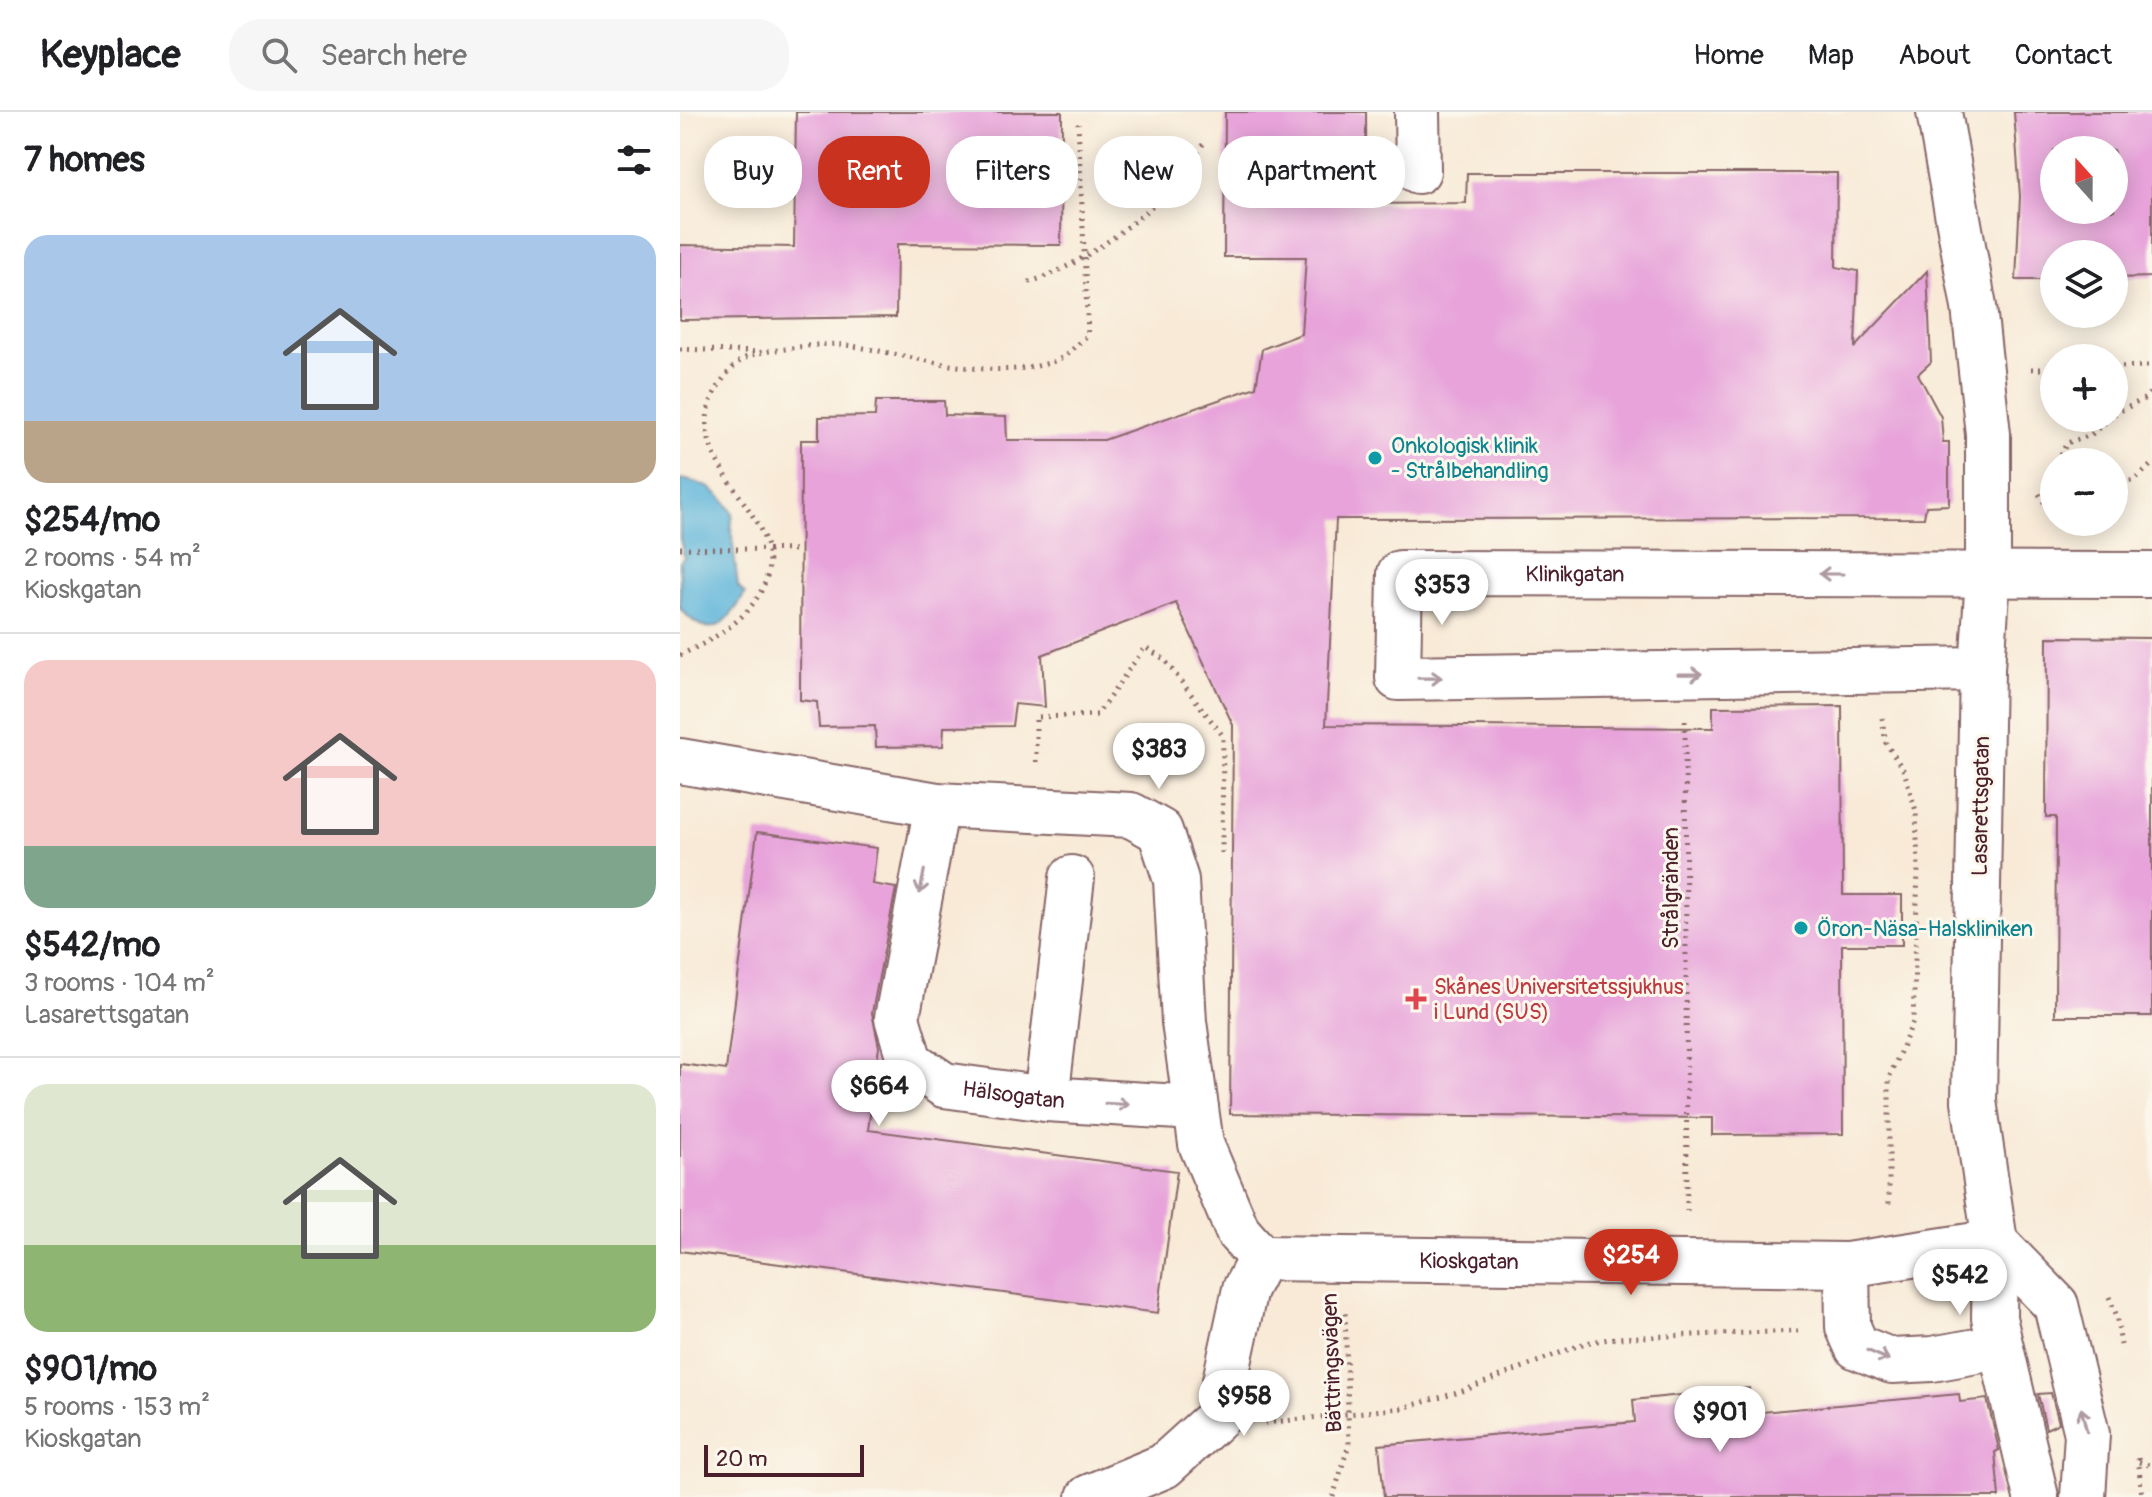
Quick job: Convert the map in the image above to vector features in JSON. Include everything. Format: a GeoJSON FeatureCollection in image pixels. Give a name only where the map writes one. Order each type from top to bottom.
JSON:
{"type":"FeatureCollection","features":[{"type":"Feature","properties":{"kind":"street"},"geometry":{"type":"LineString","coordinates":[[1417,112],[1418,171]]}},
{"type":"Feature","properties":{"kind":"street","name":"Lasarettsgatan"},"geometry":{"type":"LineString","coordinates":[[1939,112],[1984,381],[1988,434],[1988,576],[1982,669],[1974,1101],[1995,1242],[1994,1318],[2036,1497]]}},
{"type":"Feature","properties":{"kind":"street","name":"Klinikgatan"},"geometry":{"type":"LineString","coordinates":[[1982,669],[1398,678],[1400,573],[2152,575]]}},
{"type":"Feature","properties":{"kind":"street"},"geometry":{"type":"LineString","coordinates":[[682,766],[937,805],[1131,815],[1160,831],[1176,880],[1184,1022],[1201,1144],[1238,1232],[1261,1258],[1245,1289],[1217,1418],[1164,1466],[1089,1497]]}},
{"type":"Feature","properties":{"kind":"street","name":"Hälsogatan"},"geometry":{"type":"LineString","coordinates":[[937,805],[897,1018],[910,1062],[944,1085],[1046,1099],[1196,1108]]}},
{"type":"Feature","properties":{"kind":"street"},"geometry":{"type":"LineString","coordinates":[[1046,1099],[1072,878]]}},
{"type":"Feature","properties":{"kind":"street"},"geometry":{"type":"LineString","coordinates":[[1995,1242],[2056,1305],[2087,1434],[2083,1497]]}},
{"type":"Feature","properties":{"kind":"street","name":"Kioskgatan"},"geometry":{"type":"LineString","coordinates":[[1261,1258],[1847,1265],[1995,1242]]}},
{"type":"Feature","properties":{"kind":"street"},"geometry":{"type":"LineString","coordinates":[[1847,1265],[1848,1327],[1857,1347],[1892,1361],[1932,1359],[1999,1347]]}},
{"type":"Feature","properties":{"kind":"path"},"geometry":{"type":"LineString","coordinates":[[680,349],[760,352],[842,344],[952,365],[1026,368],[1059,360],[1088,335],[1078,123]]}},
{"type":"Feature","properties":{"kind":"path"},"geometry":{"type":"LineString","coordinates":[[1029,282],[1056,275],[1086,256],[1157,201],[1191,167],[1204,142]]}},
{"type":"Feature","properties":{"kind":"path"},"geometry":{"type":"LineString","coordinates":[[680,655],[751,609],[769,578],[767,546],[752,512],[709,450],[704,419],[715,390],[738,363],[760,352]]}},
{"type":"Feature","properties":{"kind":"path"},"geometry":{"type":"LineString","coordinates":[[2128,367],[2148,366],[2152,370]]}},
{"type":"Feature","properties":{"kind":"path"},"geometry":{"type":"LineString","coordinates":[[2022,370],[2040,369]]}},
{"type":"Feature","properties":{"kind":"path"},"geometry":{"type":"LineString","coordinates":[[2128,408],[2146,398],[2152,390]]}},
{"type":"Feature","properties":{"kind":"path"},"geometry":{"type":"LineString","coordinates":[[2064,448],[2067,443],[2094,432]]}},
{"type":"Feature","properties":{"kind":"path"},"geometry":{"type":"LineString","coordinates":[[2128,481],[2135,480],[2152,464]]}},
{"type":"Feature","properties":{"kind":"path"},"geometry":{"type":"LineString","coordinates":[[680,548],[801,550]]}},
{"type":"Feature","properties":{"kind":"path"},"geometry":{"type":"LineString","coordinates":[[1888,1220],[1889,1078],[1913,1022],[1919,937],[1916,811],[1904,771],[1886,743],[1881,709],[1910,697],[1909,671]]}},
{"type":"Feature","properties":{"kind":"path","name":"Strålgränden"},"geometry":{"type":"LineString","coordinates":[[1685,713],[1687,1222]]}},
{"type":"Feature","properties":{"kind":"path"},"geometry":{"type":"LineString","coordinates":[[1037,729],[1037,745]]}},
{"type":"Feature","properties":{"kind":"path","name":"Bättringsvägen"},"geometry":{"type":"LineString","coordinates":[[1333,1497],[1349,1444],[1343,1259]]}},
{"type":"Feature","properties":{"kind":"path"},"geometry":{"type":"LineString","coordinates":[[1347,1416],[1402,1408],[1460,1392],[1585,1343],[1615,1338],[1757,1335]]}},
{"type":"Feature","properties":{"kind":"path"},"geometry":{"type":"LineString","coordinates":[[2142,1497],[2139,1462],[2152,1466]]}},
{"type":"Feature","properties":{"kind":"water"},"geometry":{"type":"Polygon","coordinates":[[[680,479],[711,489],[733,513],[731,527],[738,587],[745,594],[730,615],[716,626],[700,625],[680,608],[680,562],[684,557],[680,538],[680,479]]]}},
{"type":"Feature","properties":{"kind":"building"},"geometry":{"type":"Polygon","coordinates":[[[796,112],[1062,112],[1062,136],[946,136],[946,208],[1061,208],[1061,245],[897,244],[896,317],[680,320],[680,245],[794,247],[795,208],[802,208],[802,136],[796,136],[796,112]]]}},
{"type":"Feature","properties":{"kind":"building"},"geometry":{"type":"Polygon","coordinates":[[[1225,112],[1366,112],[1366,136],[1225,136],[1225,112]]]}},
{"type":"Feature","properties":{"kind":"building"},"geometry":{"type":"Polygon","coordinates":[[[2014,112],[2152,112],[2152,277],[2128,278],[2128,240],[2040,240],[2040,280],[2016,280],[2020,196],[2014,112]]]}},
{"type":"Feature","properties":{"kind":"building"},"geometry":{"type":"Polygon","coordinates":[[[1467,173],[1837,173],[1836,267],[1858,271],[1855,347],[1927,271],[1931,362],[1918,374],[1941,417],[1943,442],[1949,442],[1949,505],[1926,506],[1924,518],[1336,519],[1326,725],[1713,728],[1713,707],[1842,706],[1843,895],[1902,895],[1902,945],[1842,945],[1843,1134],[1712,1135],[1712,1118],[1230,1114],[1233,725],[1176,603],[1042,655],[1045,707],[1015,704],[1012,726],[944,727],[943,746],[876,747],[875,726],[819,727],[817,702],[800,700],[801,440],[819,440],[819,417],[875,416],[876,401],[944,401],[945,415],[1006,417],[1007,440],[1104,440],[1256,387],[1262,349],[1301,334],[1306,257],[1224,257],[1224,208],[1405,208],[1405,204],[1466,203],[1467,173]]]}},
{"type":"Feature","properties":{"kind":"building"},"geometry":{"type":"Polygon","coordinates":[[[2047,637],[2152,638],[2152,1016],[2055,1016],[2056,817],[2046,817],[2047,637]]]}},
{"type":"Feature","properties":{"kind":"building"},"geometry":{"type":"Polygon","coordinates":[[[757,832],[877,848],[872,884],[896,888],[872,1013],[879,1047],[868,1130],[1177,1171],[1158,1313],[680,1251],[680,1064],[726,1070],[757,832]]]}},
{"type":"Feature","properties":{"kind":"building"},"geometry":{"type":"Polygon","coordinates":[[[1749,1388],[1751,1413],[1959,1394],[1960,1402],[1987,1399],[1999,1450],[1995,1452],[1999,1497],[1384,1497],[1379,1445],[1635,1422],[1633,1400],[1749,1388]]]}},
{"type":"Feature","properties":{"kind":"building"},"geometry":{"type":"Polygon","coordinates":[[[2051,1393],[2059,1423],[2046,1429],[2038,1394],[2051,1393]]]}},
{"type":"Feature","properties":{"kind":"place","name":"Onkologisk klinik - Strålbehandling"},"geometry":{"type":"Point","coordinates":[1375,458]}},
{"type":"Feature","properties":{"kind":"place","name":"Öron-Näsa-Halskliniken"},"geometry":{"type":"Point","coordinates":[1801,928]}},
{"type":"Feature","properties":{"kind":"place","name":"Skånes Universitetssjukhus i Lund (SUS)"},"geometry":{"type":"Point","coordinates":[1416,999]}}]}
